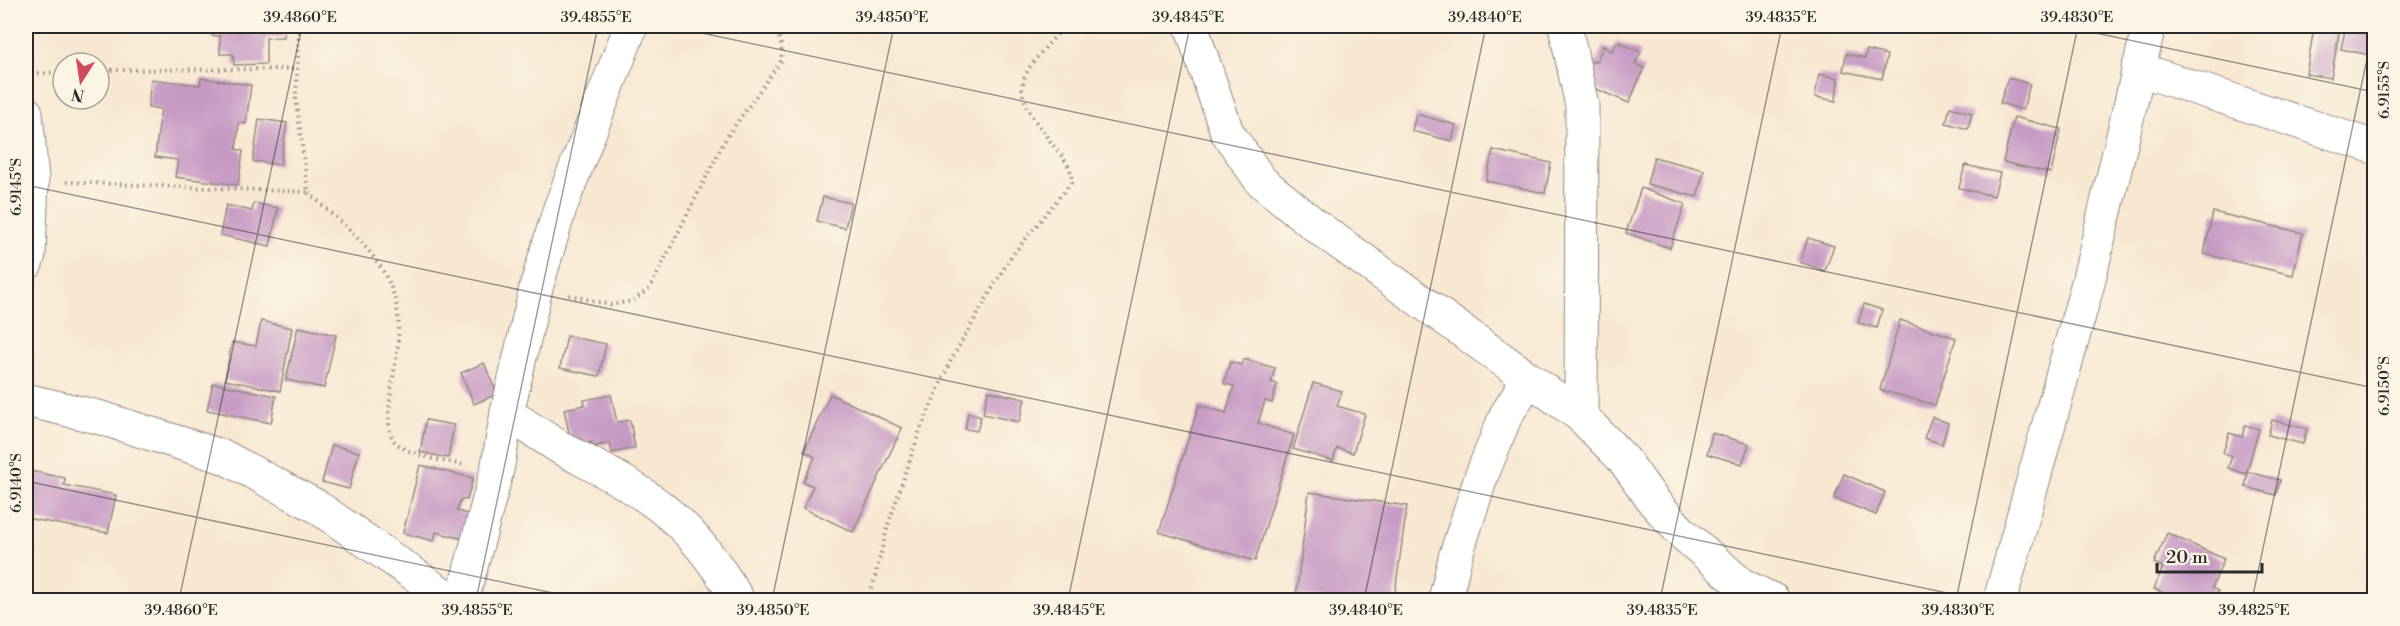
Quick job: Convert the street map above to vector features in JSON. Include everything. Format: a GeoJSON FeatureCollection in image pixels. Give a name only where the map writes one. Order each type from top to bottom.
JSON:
{"type":"FeatureCollection","features":[{"type":"Feature","properties":{"kind":"street"},"geometry":{"type":"LineString","coordinates":[[462,600],[497,470],[507,413],[536,288],[560,208],[631,26]]}},
{"type":"Feature","properties":{"kind":"street"},"geometry":{"type":"LineString","coordinates":[[1191,26],[1227,132],[1261,181],[1316,226],[1581,416],[1624,460],[1654,502],[1739,593],[1773,600]]}},
{"type":"Feature","properties":{"kind":"street"},"geometry":{"type":"LineString","coordinates":[[1565,26],[1582,106],[1581,416]]}},
{"type":"Feature","properties":{"kind":"street"},"geometry":{"type":"LineString","coordinates":[[2000,600],[2088,283],[2149,26]]}},
{"type":"Feature","properties":{"kind":"street"},"geometry":{"type":"LineString","coordinates":[[2138,69],[2374,147]]}},
{"type":"Feature","properties":{"kind":"street"},"geometry":{"type":"LineString","coordinates":[[26,114],[32,179],[29,254],[26,264]]}},
{"type":"Feature","properties":{"kind":"street"},"geometry":{"type":"LineString","coordinates":[[1445,600],[1455,558],[1481,477],[1506,415],[1530,379]]}},
{"type":"Feature","properties":{"kind":"street"},"geometry":{"type":"LineString","coordinates":[[26,400],[98,417],[224,457],[316,507],[451,600]]}},
{"type":"Feature","properties":{"kind":"street"},"geometry":{"type":"LineString","coordinates":[[507,413],[558,446],[623,482],[663,509],[701,546],[721,571],[738,600]]}},
{"type":"Feature","properties":{"kind":"path"},"geometry":{"type":"LineString","coordinates":[[299,26],[297,124],[308,192]]}},
{"type":"Feature","properties":{"kind":"path"},"geometry":{"type":"LineString","coordinates":[[536,288],[611,305],[633,301],[650,288],[726,138],[781,61],[782,46],[775,26]]}},
{"type":"Feature","properties":{"kind":"path"},"geometry":{"type":"LineString","coordinates":[[868,600],[888,525],[920,430],[951,360],[1010,258],[1071,183],[1070,166],[1030,115],[1022,92],[1023,77],[1032,61],[1065,26]]}},
{"type":"Feature","properties":{"kind":"path"},"geometry":{"type":"LineString","coordinates":[[111,70],[297,69]]}},
{"type":"Feature","properties":{"kind":"path"},"geometry":{"type":"LineString","coordinates":[[26,74],[51,73]]}},
{"type":"Feature","properties":{"kind":"path"},"geometry":{"type":"LineString","coordinates":[[32,179],[108,185],[308,192],[363,243],[393,290],[399,317],[398,346],[388,427],[394,441],[405,449],[436,460],[497,470]]}},
{"type":"Feature","properties":{"kind":"building"},"geometry":{"type":"Polygon","coordinates":[[[212,26],[284,26],[284,37],[266,38],[266,64],[234,65],[233,54],[220,54],[220,36],[212,36],[212,26]]]}},
{"type":"Feature","properties":{"kind":"building"},"geometry":{"type":"Polygon","coordinates":[[[2314,28],[2339,33],[2331,78],[2306,74],[2314,28]]]}},
{"type":"Feature","properties":{"kind":"building"},"geometry":{"type":"Polygon","coordinates":[[[2345,30],[2374,35],[2370,55],[2341,49],[2345,30]]]}},
{"type":"Feature","properties":{"kind":"building"},"geometry":{"type":"Polygon","coordinates":[[[1617,42],[1641,52],[1635,64],[1644,68],[1629,103],[1582,83],[1592,61],[1596,62],[1603,46],[1612,51],[1617,42]]]}},
{"type":"Feature","properties":{"kind":"building"},"geometry":{"type":"Polygon","coordinates":[[[1867,50],[1887,55],[1882,79],[1843,71],[1846,54],[1865,58],[1867,50]]]}},
{"type":"Feature","properties":{"kind":"building"},"geometry":{"type":"Polygon","coordinates":[[[1819,74],[1838,78],[1836,101],[1815,97],[1819,74]]]}},
{"type":"Feature","properties":{"kind":"building"},"geometry":{"type":"Polygon","coordinates":[[[201,78],[251,85],[246,124],[239,123],[236,149],[243,151],[238,185],[175,177],[178,160],[155,157],[161,109],[148,107],[151,79],[200,85],[201,78]]]}},
{"type":"Feature","properties":{"kind":"building"},"geometry":{"type":"Polygon","coordinates":[[[2008,78],[2030,84],[2023,110],[2000,103],[2008,78]]]}},
{"type":"Feature","properties":{"kind":"building"},"geometry":{"type":"Polygon","coordinates":[[[1950,107],[1972,113],[1968,129],[1946,123],[1950,107]]]}},
{"type":"Feature","properties":{"kind":"building"},"geometry":{"type":"Polygon","coordinates":[[[1416,114],[1456,125],[1452,141],[1412,131],[1416,114]]]}},
{"type":"Feature","properties":{"kind":"building"},"geometry":{"type":"Polygon","coordinates":[[[2014,117],[2061,129],[2051,173],[2003,162],[2014,117]]]}},
{"type":"Feature","properties":{"kind":"building"},"geometry":{"type":"Polygon","coordinates":[[[259,119],[287,123],[280,165],[253,161],[259,119]]]}},
{"type":"Feature","properties":{"kind":"building"},"geometry":{"type":"Polygon","coordinates":[[[1493,150],[1551,163],[1545,193],[1486,181],[1493,150]]]}},
{"type":"Feature","properties":{"kind":"building"},"geometry":{"type":"Polygon","coordinates":[[[1654,157],[1704,170],[1697,197],[1647,184],[1654,157]]]}},
{"type":"Feature","properties":{"kind":"building"},"geometry":{"type":"Polygon","coordinates":[[[1965,165],[2000,173],[1994,196],[1959,188],[1965,165]]]}},
{"type":"Feature","properties":{"kind":"building"},"geometry":{"type":"Polygon","coordinates":[[[1641,188],[1685,204],[1670,248],[1626,233],[1641,188]]]}},
{"type":"Feature","properties":{"kind":"building"},"geometry":{"type":"Polygon","coordinates":[[[823,197],[851,203],[845,228],[817,221],[823,197]]]}},
{"type":"Feature","properties":{"kind":"building"},"geometry":{"type":"Polygon","coordinates":[[[254,203],[278,208],[270,246],[220,235],[226,205],[252,211],[254,203]]]}},
{"type":"Feature","properties":{"kind":"building"},"geometry":{"type":"Polygon","coordinates":[[[2213,212],[2303,233],[2293,275],[2204,254],[2213,212]]]}},
{"type":"Feature","properties":{"kind":"building"},"geometry":{"type":"Polygon","coordinates":[[[1808,238],[1834,246],[1825,271],[1800,262],[1808,238]]]}},
{"type":"Feature","properties":{"kind":"building"},"geometry":{"type":"Polygon","coordinates":[[[1864,304],[1882,310],[1877,328],[1858,323],[1864,304]]]}},
{"type":"Feature","properties":{"kind":"building"},"geometry":{"type":"Polygon","coordinates":[[[1900,320],[1956,338],[1935,405],[1880,390],[1900,320]]]}},
{"type":"Feature","properties":{"kind":"building"},"geometry":{"type":"Polygon","coordinates":[[[261,321],[292,328],[280,391],[225,380],[232,342],[256,346],[261,321]]]}},
{"type":"Feature","properties":{"kind":"building"},"geometry":{"type":"Polygon","coordinates":[[[298,327],[336,335],[324,388],[286,380],[298,327]]]}},
{"type":"Feature","properties":{"kind":"building"},"geometry":{"type":"Polygon","coordinates":[[[567,336],[606,344],[599,376],[560,368],[567,336]]]}},
{"type":"Feature","properties":{"kind":"building"},"geometry":{"type":"Polygon","coordinates":[[[1244,359],[1275,368],[1271,382],[1277,384],[1272,403],[1265,401],[1258,423],[1294,435],[1255,561],[1159,532],[1199,405],[1226,413],[1234,386],[1224,384],[1230,362],[1242,365],[1244,359]]]}},
{"type":"Feature","properties":{"kind":"building"},"geometry":{"type":"Polygon","coordinates":[[[484,363],[497,394],[474,404],[461,373],[484,363]]]}},
{"type":"Feature","properties":{"kind":"building"},"geometry":{"type":"Polygon","coordinates":[[[213,383],[276,396],[271,423],[207,410],[213,383]]]}},
{"type":"Feature","properties":{"kind":"building"},"geometry":{"type":"Polygon","coordinates":[[[1313,383],[1342,391],[1337,406],[1365,414],[1353,453],[1337,448],[1333,461],[1293,449],[1313,383]]]}},
{"type":"Feature","properties":{"kind":"building"},"geometry":{"type":"Polygon","coordinates":[[[988,391],[1025,399],[1019,422],[983,414],[988,391]]]}},
{"type":"Feature","properties":{"kind":"building"},"geometry":{"type":"Polygon","coordinates":[[[830,394],[902,428],[853,532],[803,508],[813,486],[803,482],[815,457],[804,451],[830,394]]]}},
{"type":"Feature","properties":{"kind":"building"},"geometry":{"type":"Polygon","coordinates":[[[611,395],[617,422],[630,420],[635,448],[612,453],[610,443],[592,447],[592,442],[572,447],[564,409],[585,405],[584,400],[611,395]]]}},
{"type":"Feature","properties":{"kind":"building"},"geometry":{"type":"Polygon","coordinates":[[[968,413],[981,417],[977,431],[965,429],[968,413]]]}},
{"type":"Feature","properties":{"kind":"building"},"geometry":{"type":"Polygon","coordinates":[[[1932,417],[1948,423],[1942,444],[1924,438],[1932,417]]]}},
{"type":"Feature","properties":{"kind":"building"},"geometry":{"type":"Polygon","coordinates":[[[426,420],[454,425],[448,458],[420,452],[426,420]]]}},
{"type":"Feature","properties":{"kind":"building"},"geometry":{"type":"Polygon","coordinates":[[[2272,420],[2307,429],[2303,444],[2268,435],[2272,420]]]}},
{"type":"Feature","properties":{"kind":"building"},"geometry":{"type":"Polygon","coordinates":[[[2245,425],[2259,429],[2246,474],[2228,468],[2232,456],[2223,453],[2229,433],[2242,437],[2245,425]]]}},
{"type":"Feature","properties":{"kind":"building"},"geometry":{"type":"Polygon","coordinates":[[[1712,433],[1749,444],[1742,464],[1707,454],[1712,433]]]}},
{"type":"Feature","properties":{"kind":"building"},"geometry":{"type":"Polygon","coordinates":[[[332,445],[359,452],[349,489],[322,482],[332,445]]]}},
{"type":"Feature","properties":{"kind":"building"},"geometry":{"type":"Polygon","coordinates":[[[420,465],[473,478],[467,500],[461,499],[457,511],[469,514],[463,539],[436,532],[434,541],[403,533],[420,465]]]}},
{"type":"Feature","properties":{"kind":"building"},"geometry":{"type":"Polygon","coordinates":[[[30,471],[65,478],[64,485],[116,495],[108,533],[26,518],[30,471]]]}},
{"type":"Feature","properties":{"kind":"building"},"geometry":{"type":"Polygon","coordinates":[[[2248,472],[2280,480],[2276,495],[2245,487],[2248,472]]]}},
{"type":"Feature","properties":{"kind":"building"},"geometry":{"type":"Polygon","coordinates":[[[1844,474],[1885,492],[1876,515],[1834,498],[1844,474]]]}},
{"type":"Feature","properties":{"kind":"building"},"geometry":{"type":"Polygon","coordinates":[[[1309,492],[1407,506],[1394,600],[1331,600],[1296,596],[1309,492]]]}},
{"type":"Feature","properties":{"kind":"building"},"geometry":{"type":"Polygon","coordinates":[[[2167,533],[2224,559],[2212,588],[2218,591],[2213,600],[2180,600],[2154,589],[2163,567],[2154,563],[2167,533]]]}},
{"type":"Feature","properties":{"kind":"building"},"geometry":{"type":"Polygon","coordinates":[[[26,544],[32,545],[27,572],[26,572],[26,544]]]}}]}
